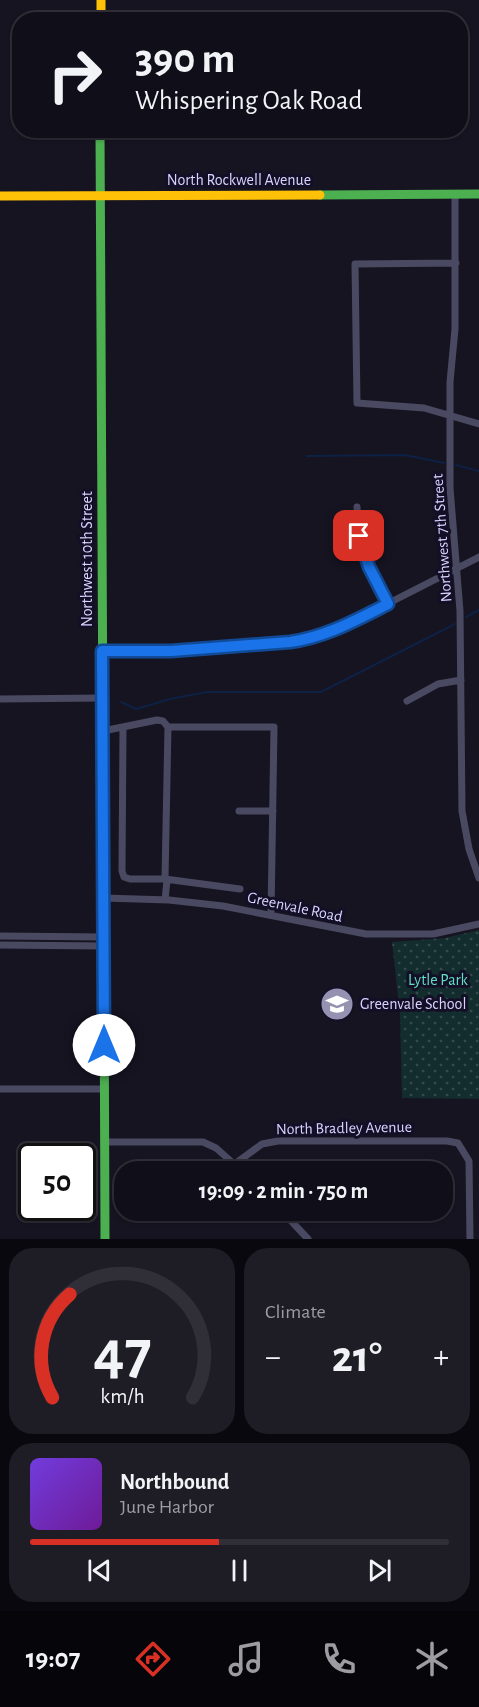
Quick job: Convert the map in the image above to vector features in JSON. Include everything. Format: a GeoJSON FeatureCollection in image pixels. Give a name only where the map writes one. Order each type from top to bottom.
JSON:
{"type":"FeatureCollection","features":[{"type":"Feature","properties":{"kind":"main road","name":"Northwest 10th Street"},"geometry":{"type":"LineString","coordinates":[[100,138],[105,1239]]}},
{"type":"Feature","properties":{"kind":"main road","name":"North Rockwell Avenue"},"geometry":{"type":"LineString","coordinates":[[0,196],[479,194]]}},
{"type":"Feature","properties":{"kind":"street","name":"Northwest 7th Street"},"geometry":{"type":"LineString","coordinates":[[455,194],[455,329],[450,382],[451,521],[460,611],[462,811],[469,849],[479,878]]}},
{"type":"Feature","properties":{"kind":"street"},"geometry":{"type":"LineString","coordinates":[[456,264],[356,264],[357,403],[408,406],[479,424]]}},
{"type":"Feature","properties":{"kind":"street"},"geometry":{"type":"LineString","coordinates":[[357,507],[363,554],[388,604]]}},
{"type":"Feature","properties":{"kind":"street"},"geometry":{"type":"LineString","coordinates":[[102,651],[171,651],[308,640],[340,628],[479,557]]}},
{"type":"Feature","properties":{"kind":"street"},"geometry":{"type":"LineString","coordinates":[[407,701],[438,684],[461,680]]}},
{"type":"Feature","properties":{"kind":"street"},"geometry":{"type":"LineString","coordinates":[[0,699],[103,698]]}},
{"type":"Feature","properties":{"kind":"street"},"geometry":{"type":"LineString","coordinates":[[103,731],[157,720],[168,727],[274,727],[271,915]]}},
{"type":"Feature","properties":{"kind":"street"},"geometry":{"type":"LineString","coordinates":[[165,900],[168,727]]}},
{"type":"Feature","properties":{"kind":"street"},"geometry":{"type":"LineString","coordinates":[[123,728],[122,871],[124,877],[166,879],[240,889]]}},
{"type":"Feature","properties":{"kind":"street"},"geometry":{"type":"LineString","coordinates":[[239,811],[273,811]]}},
{"type":"Feature","properties":{"kind":"street","name":"Greenvale Road"},"geometry":{"type":"LineString","coordinates":[[104,898],[165,900],[223,906],[366,934],[425,934],[479,924]]}},
{"type":"Feature","properties":{"kind":"street"},"geometry":{"type":"LineString","coordinates":[[0,936],[44,936],[104,941]]}},
{"type":"Feature","properties":{"kind":"street"},"geometry":{"type":"LineString","coordinates":[[44,936],[44,946]]}},
{"type":"Feature","properties":{"kind":"street"},"geometry":{"type":"LineString","coordinates":[[0,945],[44,946],[104,941]]}},
{"type":"Feature","properties":{"kind":"street"},"geometry":{"type":"LineString","coordinates":[[0,1089],[105,1089]]}},
{"type":"Feature","properties":{"kind":"street","name":"North Bradley Avenue"},"geometry":{"type":"LineString","coordinates":[[240,1161],[262,1144],[278,1141],[447,1141],[458,1143],[469,1161],[470,1239]]}},
{"type":"Feature","properties":{"kind":"street"},"geometry":{"type":"LineString","coordinates":[[104,1142],[203,1142],[216,1148],[232,1161]]}},
{"type":"Feature","properties":{"kind":"street"},"geometry":{"type":"LineString","coordinates":[[291,1221],[308,1239]]}},
{"type":"Feature","properties":{"kind":"green space","name":"Lytle Park"},"geometry":{"type":"Polygon","coordinates":[[[479,930],[479,1099],[402,1098],[400,1014],[392,942],[445,938],[479,930]]]}},
{"type":"Feature","properties":{"kind":"waterway"},"geometry":{"type":"LineString","coordinates":[[307,456],[405,455],[444,463]]}},
{"type":"Feature","properties":{"kind":"waterway"},"geometry":{"type":"LineString","coordinates":[[456,465],[479,471]]}},
{"type":"Feature","properties":{"kind":"waterway"},"geometry":{"type":"LineString","coordinates":[[466,617],[479,610]]}},
{"type":"Feature","properties":{"kind":"waterway"},"geometry":{"type":"LineString","coordinates":[[121,702],[136,709],[170,699],[207,692],[321,692],[455,624]]}},
{"type":"Feature","properties":{"kind":"traffic: fast"},"geometry":{"type":"LineString","coordinates":[[100,138],[103,733]]}},
{"type":"Feature","properties":{"kind":"traffic: fast"},"geometry":{"type":"LineString","coordinates":[[320,195],[479,194]]}},
{"type":"Feature","properties":{"kind":"traffic: fast"},"geometry":{"type":"LineString","coordinates":[[104,964],[105,1239]]}},
{"type":"Feature","properties":{"kind":"traffic: slow"},"geometry":{"type":"LineString","coordinates":[[101,0],[101,12]]}},
{"type":"Feature","properties":{"kind":"traffic: slow"},"geometry":{"type":"LineString","coordinates":[[0,196],[320,195]]}},
{"type":"Feature","properties":{"kind":"traffic: slow"},"geometry":{"type":"LineString","coordinates":[[103,733],[104,964]]}},
{"type":"Feature","properties":{"kind":"place","name":"Greenvale School"},"geometry":{"type":"Point","coordinates":[337,1004]}},
{"type":"Feature","properties":{"kind":"route"},"geometry":{"type":"LineString","coordinates":[[104,1045],[102,651],[171,651],[290,642],[308,640],[340,628],[388,604],[363,554],[359,536]]}}]}
